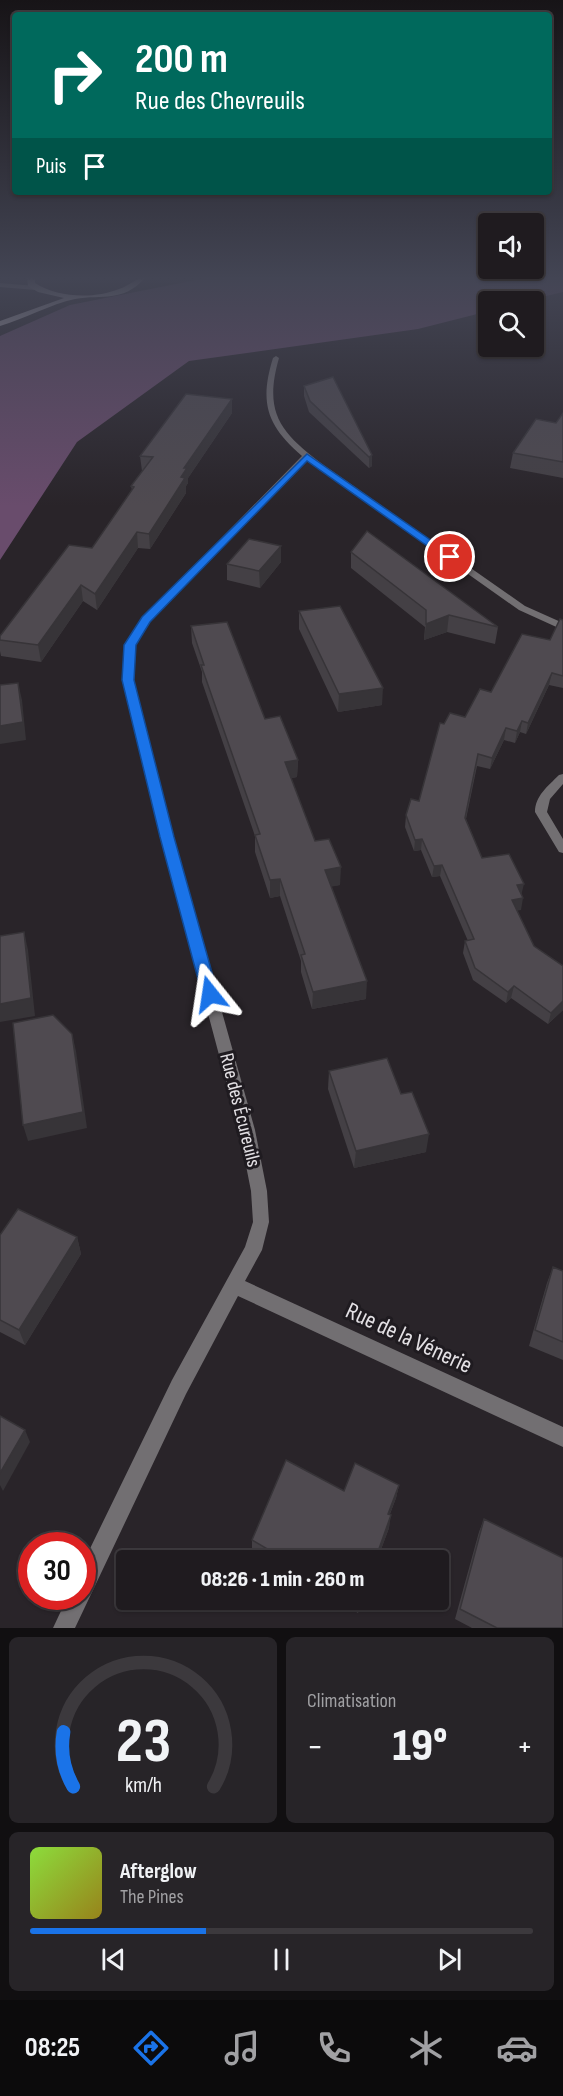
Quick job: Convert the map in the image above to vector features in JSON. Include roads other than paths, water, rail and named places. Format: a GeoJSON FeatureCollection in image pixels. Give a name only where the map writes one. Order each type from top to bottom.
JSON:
{"type":"FeatureCollection","features":[{"type":"Feature","properties":{"kind":"street"},"geometry":{"type":"LineString","coordinates":[[276,358],[267,390],[273,418],[292,443],[307,456],[522,608],[563,627]]}},
{"type":"Feature","properties":{"kind":"street","name":"Rue des Écureuils"},"geometry":{"type":"LineString","coordinates":[[96,1560],[179,1387],[253,1250],[261,1222],[259,1191],[247,1130],[167,837],[131,691],[128,658],[130,645],[146,620],[307,456]]}},
{"type":"Feature","properties":{"kind":"street"},"geometry":{"type":"LineString","coordinates":[[563,778],[547,791],[541,799],[539,809],[563,849]]}},
{"type":"Feature","properties":{"kind":"street","name":"Rue de la Vénerie"},"geometry":{"type":"LineString","coordinates":[[234,1285],[563,1437]]}},
{"type":"Feature","properties":{"kind":"street"},"geometry":{"type":"LineString","coordinates":[[64,1628],[72,1610]]}}]}
